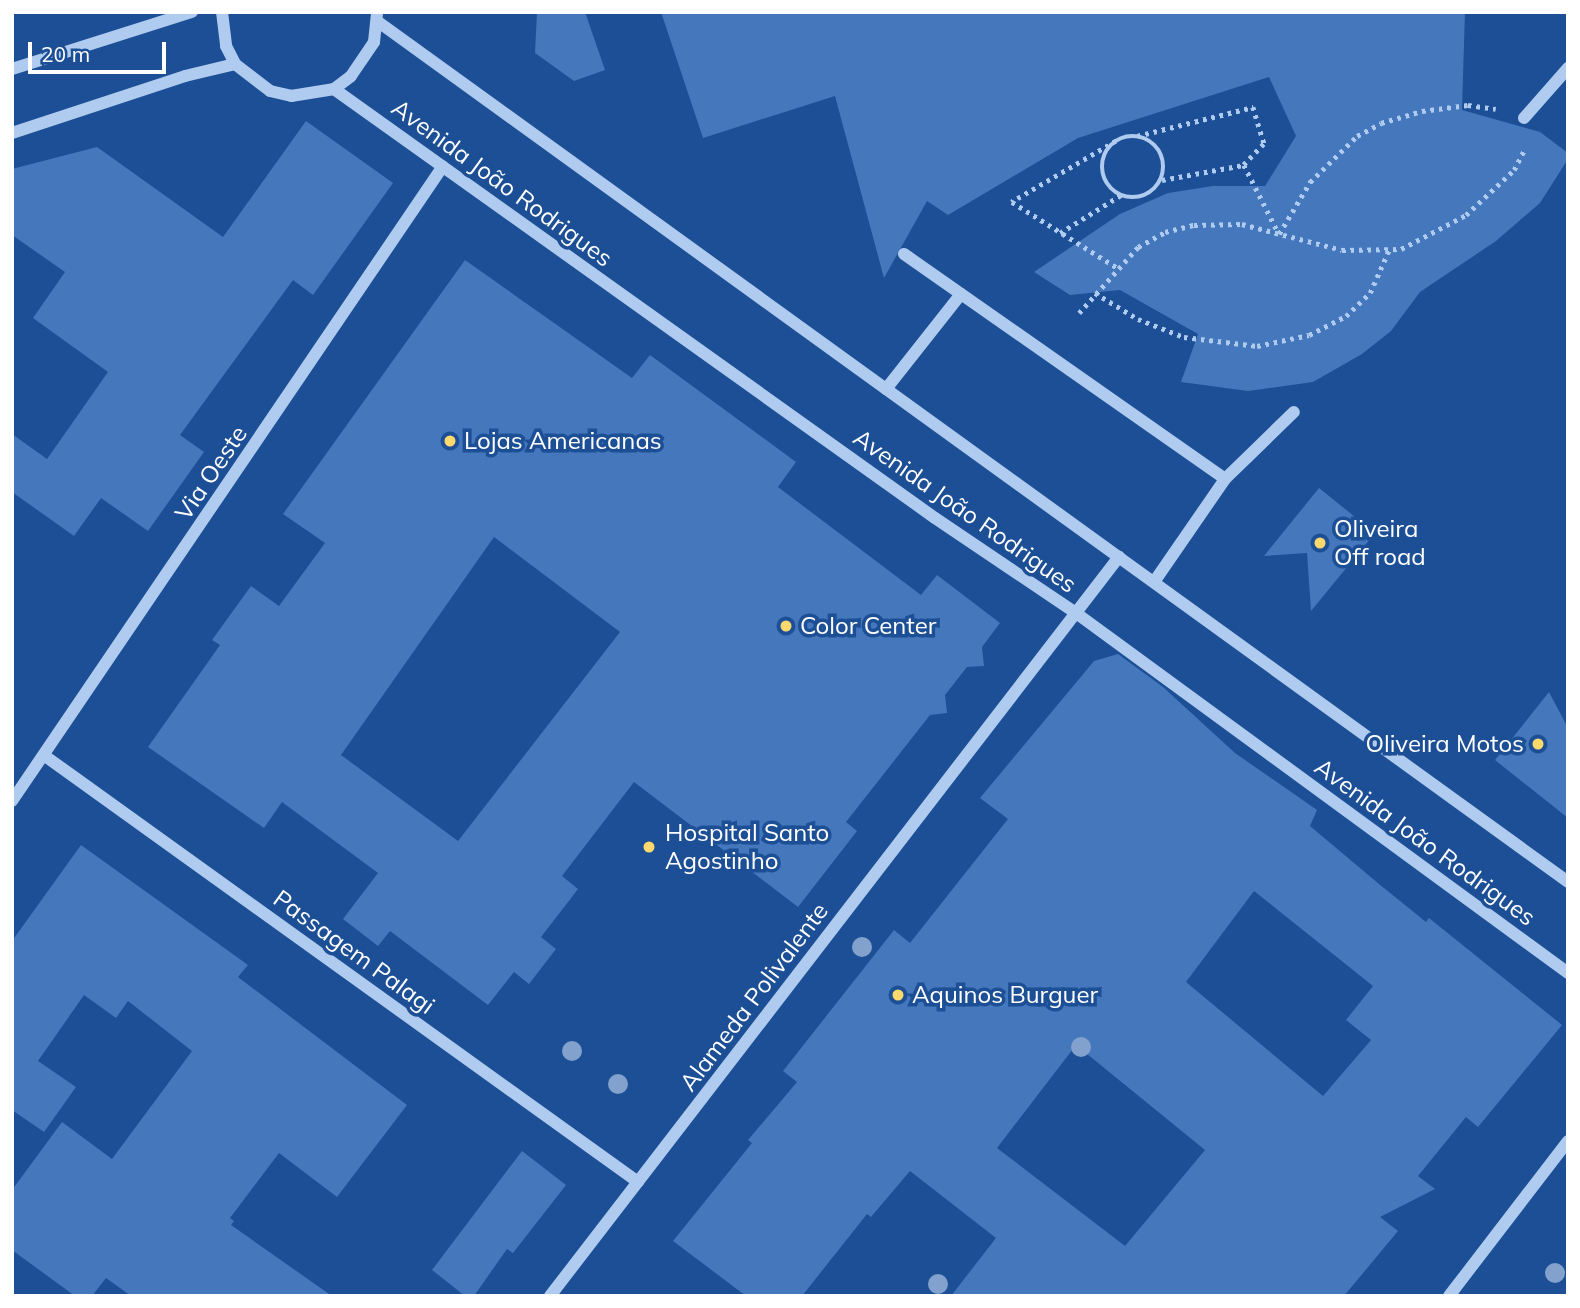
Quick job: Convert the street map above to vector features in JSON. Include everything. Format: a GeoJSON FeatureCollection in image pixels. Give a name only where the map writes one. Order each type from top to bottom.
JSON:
{"type":"FeatureCollection","features":[{"type":"Feature","properties":{"kind":"street"},"geometry":{"type":"LineString","coordinates":[[12,69],[192,12]]}},
{"type":"Feature","properties":{"kind":"street"},"geometry":{"type":"LineString","coordinates":[[222,12],[226,46],[236,64],[251,79],[281,94],[313,95],[334,89],[364,61],[377,17]]}},
{"type":"Feature","properties":{"kind":"street","name":"Avenida João Rodrigues"},"geometry":{"type":"LineString","coordinates":[[377,17],[1568,882]]}},
{"type":"Feature","properties":{"kind":"street"},"geometry":{"type":"LineString","coordinates":[[12,133],[185,76],[236,64]]}},
{"type":"Feature","properties":{"kind":"street"},"geometry":{"type":"LineString","coordinates":[[1524,118],[1568,68]]}},
{"type":"Feature","properties":{"kind":"street","name":"Avenida João Rodrigues"},"geometry":{"type":"LineString","coordinates":[[334,89],[935,518],[1076,613],[1568,973]]}},
{"type":"Feature","properties":{"kind":"street","name":"Via Oeste"},"geometry":{"type":"LineString","coordinates":[[12,801],[443,166]]}},
{"type":"Feature","properties":{"kind":"street"},"geometry":{"type":"LineString","coordinates":[[904,254],[1225,479]]}},
{"type":"Feature","properties":{"kind":"street"},"geometry":{"type":"LineString","coordinates":[[886,389],[961,294]]}},
{"type":"Feature","properties":{"kind":"street"},"geometry":{"type":"LineString","coordinates":[[1154,583],[1225,479],[1294,412]]}},
{"type":"Feature","properties":{"kind":"street","name":"Alameda Polivalente"},"geometry":{"type":"LineString","coordinates":[[550,1296],[1119,556]]}},
{"type":"Feature","properties":{"kind":"street","name":"Passagem Palagi"},"geometry":{"type":"LineString","coordinates":[[45,756],[638,1182]]}},
{"type":"Feature","properties":{"kind":"street"},"geometry":{"type":"LineString","coordinates":[[1449,1296],[1568,1141]]}},
{"type":"Feature","properties":{"kind":"path"},"geometry":{"type":"LineString","coordinates":[[1079,313],[1116,267],[1138,247],[1166,232],[1194,225],[1242,224],[1322,248],[1389,250],[1428,238],[1484,201],[1514,170],[1524,150],[1524,118],[1468,105],[1381,123],[1357,136],[1324,166],[1279,234]]}},
{"type":"Feature","properties":{"kind":"path"},"geometry":{"type":"LineString","coordinates":[[1060,233],[1121,195],[1146,195],[1162,180],[1244,165],[1264,144],[1253,107],[1116,141],[1012,202],[1060,233],[1116,267]]}},
{"type":"Feature","properties":{"kind":"path"},"geometry":{"type":"LineString","coordinates":[[1136,136],[1160,151],[1162,180]]}},
{"type":"Feature","properties":{"kind":"path"},"geometry":{"type":"LineString","coordinates":[[1116,141],[1102,166],[1108,185],[1121,195]]}},
{"type":"Feature","properties":{"kind":"path"},"geometry":{"type":"LineString","coordinates":[[1244,165],[1279,234]]}},
{"type":"Feature","properties":{"kind":"path"},"geometry":{"type":"LineString","coordinates":[[1095,293],[1138,319],[1184,337],[1258,346],[1309,335],[1346,316],[1370,293],[1389,250]]}},
{"type":"Feature","properties":{"kind":"building"},"geometry":{"type":"Polygon","coordinates":[[[537,12],[585,12],[605,70],[574,81],[535,53],[537,12]]]}},
{"type":"Feature","properties":{"kind":"building"},"geometry":{"type":"Polygon","coordinates":[[[661,12],[1465,12],[1462,110],[1540,132],[1568,153],[1568,159],[1540,203],[1496,241],[1420,292],[1391,331],[1362,354],[1313,382],[1248,391],[1181,382],[1198,334],[1120,290],[1070,295],[1034,272],[1120,214],[1168,193],[1213,186],[1265,186],[1296,136],[1269,77],[1078,138],[948,215],[927,201],[884,278],[835,96],[703,138],[661,12]]]}},
{"type":"Feature","properties":{"kind":"building"},"geometry":{"type":"Polygon","coordinates":[[[306,121],[393,183],[313,295],[293,280],[180,435],[204,452],[148,531],[101,498],[74,536],[12,492],[12,434],[47,459],[108,372],[33,318],[65,272],[12,235],[12,169],[97,147],[223,237],[306,121]]]}},
{"type":"Feature","properties":{"kind":"building"},"geometry":{"type":"Polygon","coordinates":[[[465,260],[632,378],[650,355],[796,462],[778,487],[921,595],[937,575],[1000,623],[982,647],[984,666],[967,667],[945,695],[947,713],[930,715],[846,822],[857,831],[798,907],[634,782],[562,876],[578,889],[541,937],[556,949],[529,984],[514,972],[488,1005],[390,931],[378,946],[343,919],[378,873],[282,802],[264,828],[148,747],[220,645],[212,640],[251,586],[279,606],[325,543],[283,514],[465,260]],[[494,537],[341,755],[458,841],[620,632],[494,537]]]}},
{"type":"Feature","properties":{"kind":"building","name":"Oliveira Off road"},"geometry":{"type":"Polygon","coordinates":[[[1319,488],[1375,533],[1311,611],[1307,553],[1264,556],[1319,488]]]}},
{"type":"Feature","properties":{"kind":"building"},"geometry":{"type":"Polygon","coordinates":[[[1118,654],[1163,687],[1235,753],[1317,810],[1310,826],[1426,922],[1429,918],[1562,1025],[1478,1127],[1466,1117],[1418,1176],[1435,1189],[1380,1217],[1398,1231],[1344,1296],[951,1296],[996,1238],[910,1171],[871,1217],[867,1214],[802,1296],[746,1296],[673,1241],[752,1143],[748,1140],[797,1082],[783,1071],[894,930],[910,943],[1008,819],[980,798],[1094,661],[1118,654]],[[1254,891],[1186,982],[1323,1096],[1371,1040],[1346,1020],[1373,986],[1254,891]],[[1076,1045],[997,1148],[1125,1246],[1205,1150],[1076,1045]]]}},
{"type":"Feature","properties":{"kind":"building","name":"Oliveira Motos"},"geometry":{"type":"Polygon","coordinates":[[[1549,692],[1568,728],[1568,818],[1495,760],[1549,692]]]}},
{"type":"Feature","properties":{"kind":"building"},"geometry":{"type":"Polygon","coordinates":[[[81,845],[248,965],[238,977],[407,1105],[337,1197],[279,1153],[230,1218],[234,1221],[231,1225],[332,1296],[131,1296],[106,1278],[92,1296],[75,1296],[12,1250],[12,1190],[62,1122],[112,1159],[192,1051],[128,1001],[116,1018],[84,995],[38,1061],[76,1087],[44,1132],[12,1110],[12,941],[81,845]]]}},
{"type":"Feature","properties":{"kind":"building"},"geometry":{"type":"Polygon","coordinates":[[[522,1151],[566,1185],[513,1253],[507,1249],[474,1296],[465,1296],[432,1270],[522,1151]]]}},
{"type":"Feature","properties":{"kind":"place","name":"Lojas Americanas"},"geometry":{"type":"Point","coordinates":[450,441]}},
{"type":"Feature","properties":{"kind":"place","name":"Oliveira Off road"},"geometry":{"type":"Point","coordinates":[1320,543]}},
{"type":"Feature","properties":{"kind":"place","name":"Color Center"},"geometry":{"type":"Point","coordinates":[786,626]}},
{"type":"Feature","properties":{"kind":"place","name":"Oliveira Motos"},"geometry":{"type":"Point","coordinates":[1538,744]}},
{"type":"Feature","properties":{"kind":"place","name":"Hospital Santo Agostinho"},"geometry":{"type":"Point","coordinates":[649,847]}},
{"type":"Feature","properties":{"kind":"place","name":"Aquinos Burguer"},"geometry":{"type":"Point","coordinates":[898,995]}}]}
